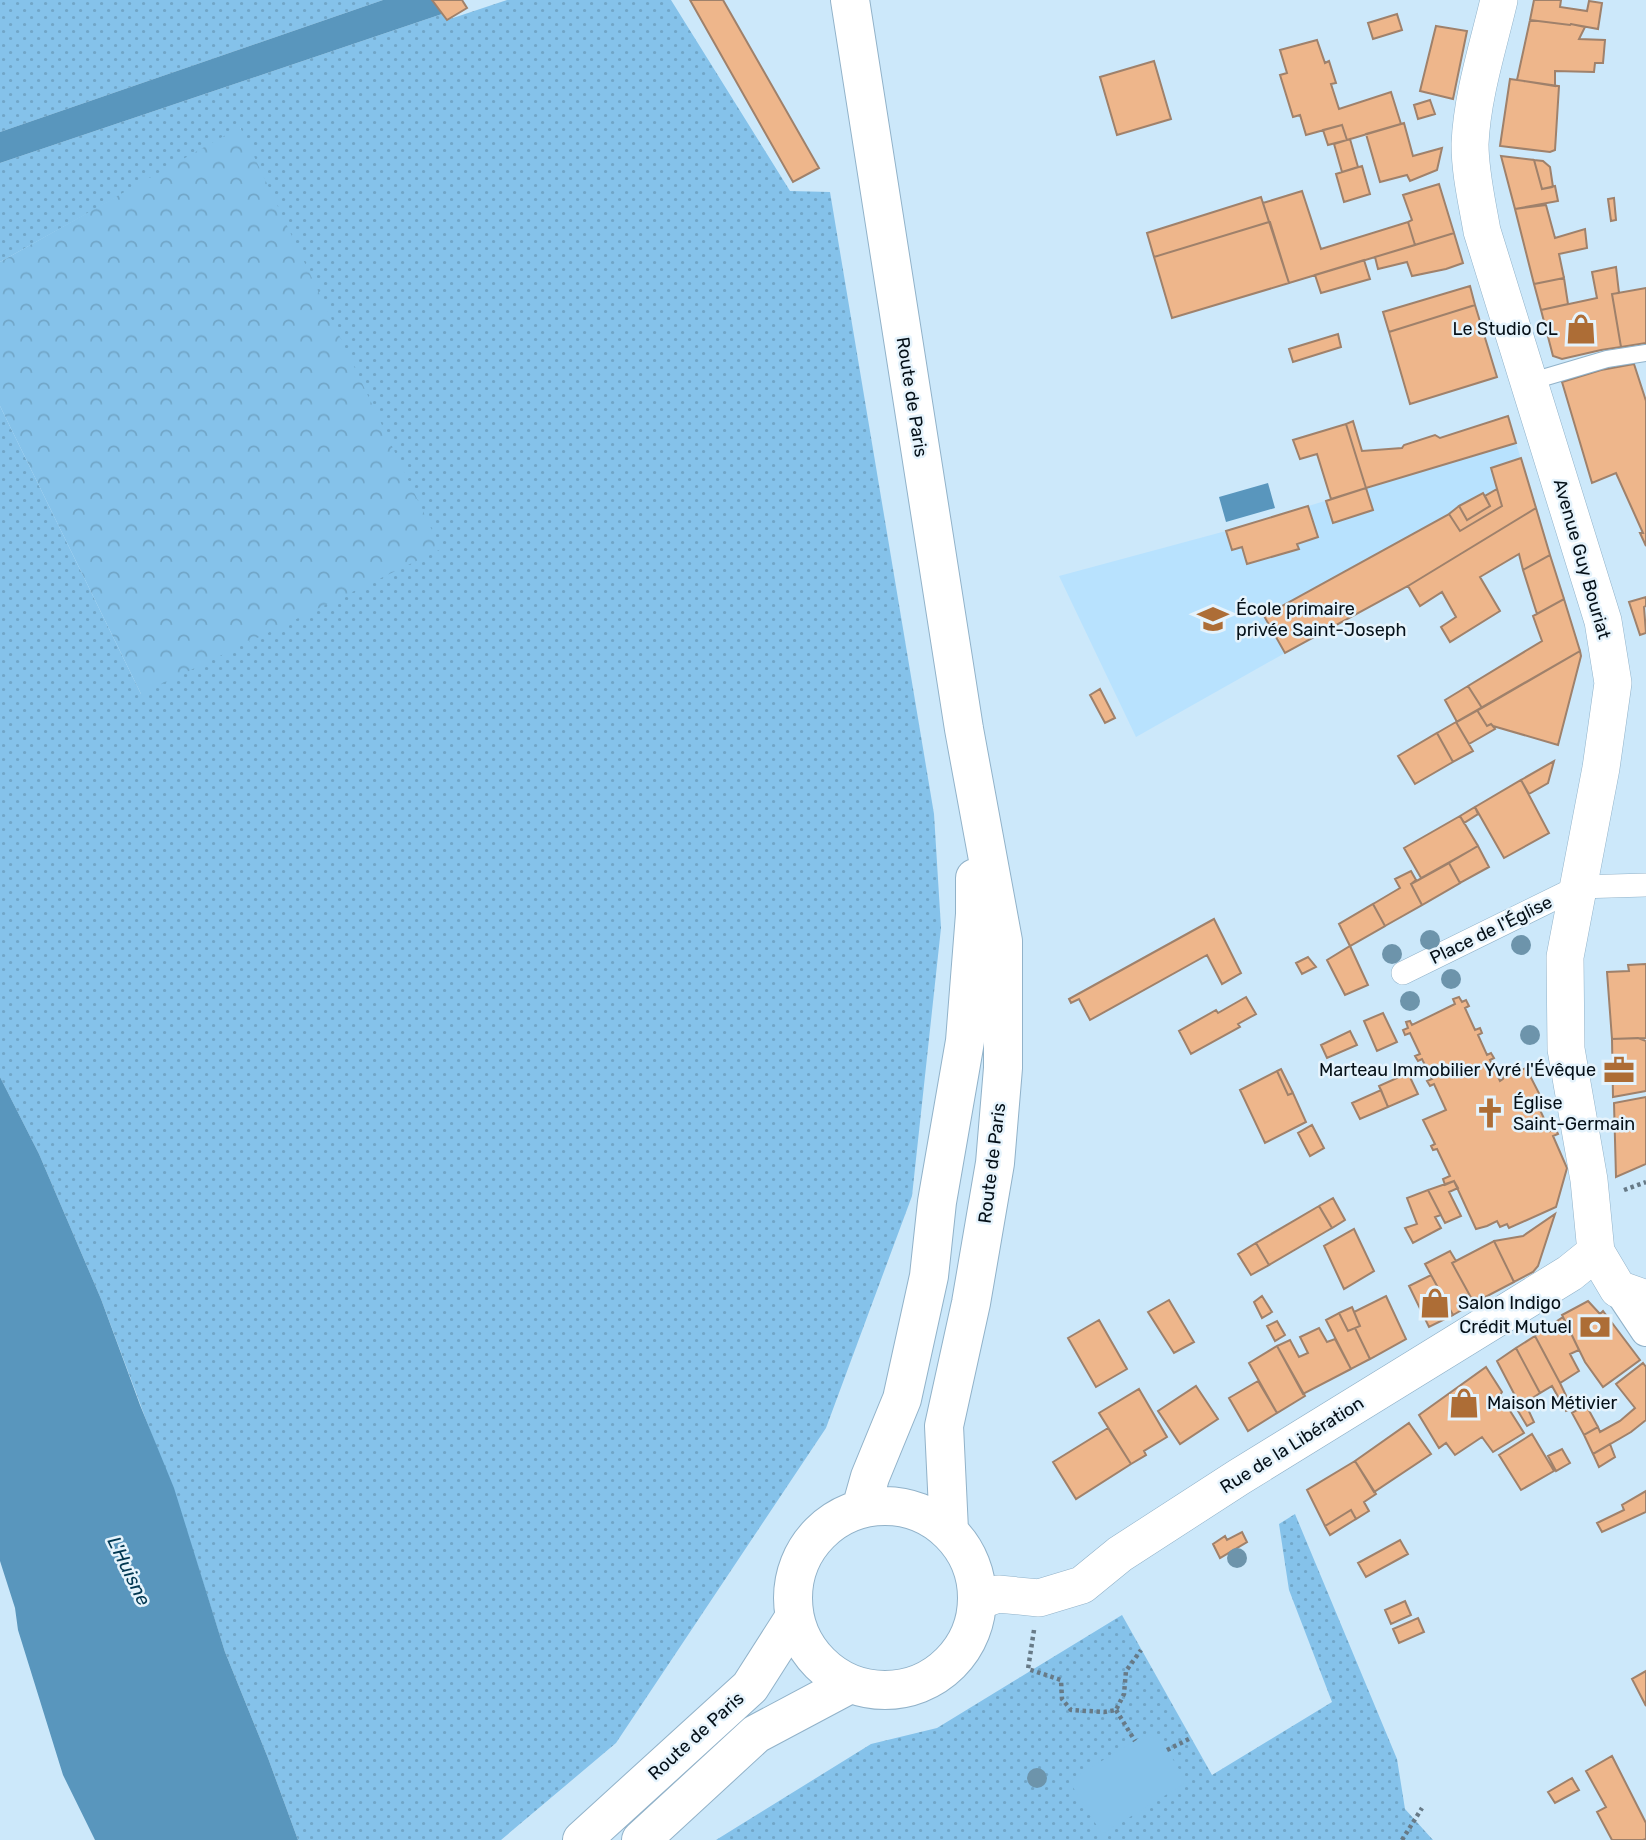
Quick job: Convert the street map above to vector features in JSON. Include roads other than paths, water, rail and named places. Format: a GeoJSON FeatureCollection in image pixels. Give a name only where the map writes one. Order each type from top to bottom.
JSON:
{"type":"FeatureCollection","features":[{"type":"Feature","properties":{"kind":"main road","name":"Route de Paris"},"geometry":{"type":"LineString","coordinates":[[850,0],[964,729],[1003,941],[1003,1068],[995,1163],[974,1291],[944,1426],[949,1530]]}},
{"type":"Feature","properties":{"kind":"main road","name":"Route de Paris"},"geometry":{"type":"LineString","coordinates":[[861,1509],[870,1478],[902,1399],[929,1276],[937,1202],[965,1041],[975,914],[976,794]]}},
{"type":"Feature","properties":{"kind":"main road"},"geometry":{"type":"LineString","coordinates":[[873,1506],[903,1507],[928,1515],[949,1530],[965,1551],[975,1575],[978,1601],[972,1630],[957,1656],[936,1675],[908,1688],[898,1689],[878,1690],[850,1684],[825,1669],[806,1646],[794,1618],[793,1588],[801,1559],[818,1533],[843,1515],[873,1506]]}},
{"type":"Feature","properties":{"kind":"main road","name":"Route de Paris"},"geometry":{"type":"LineString","coordinates":[[582,1840],[750,1687],[794,1618]]}},
{"type":"Feature","properties":{"kind":"main road"},"geometry":{"type":"LineString","coordinates":[[641,1840],[756,1734],[850,1684]]}},
{"type":"Feature","properties":{"kind":"street","name":"Avenue Guy Bouriat"},"geometry":{"type":"LineString","coordinates":[[1499,0],[1475,101],[1470,145],[1482,231],[1603,621],[1613,682],[1601,768],[1565,957],[1566,1049],[1589,1180],[1596,1252]]}},
{"type":"Feature","properties":{"kind":"street"},"geometry":{"type":"LineString","coordinates":[[1578,887],[1646,885]]}},
{"type":"Feature","properties":{"kind":"street","name":"Place de l'Église"},"geometry":{"type":"LineString","coordinates":[[1404,974],[1578,887]]}},
{"type":"Feature","properties":{"kind":"street"},"geometry":{"type":"LineString","coordinates":[[1596,1252],[1632,1294],[1646,1331]]}},
{"type":"Feature","properties":{"kind":"street","name":"Rue de la Libération"},"geometry":{"type":"LineString","coordinates":[[978,1601],[998,1594],[1039,1598],[1082,1585],[1120,1554],[1206,1498],[1570,1273],[1596,1252]]}},
{"type":"Feature","properties":{"kind":"lane"},"geometry":{"type":"LineString","coordinates":[[1529,382],[1607,359],[1646,353]]}},
{"type":"Feature","properties":{"kind":"water"},"geometry":{"type":"Polygon","coordinates":[[[383,0],[432,0],[442,14],[0,163],[0,132],[383,0]]]}},
{"type":"Feature","properties":{"kind":"water"},"geometry":{"type":"Polygon","coordinates":[[[1268,483],[1275,508],[1226,522],[1219,497],[1268,483]]]}},
{"type":"Feature","properties":{"kind":"water","name":"L'Huisne"},"geometry":{"type":"Polygon","coordinates":[[[0,1077],[39,1154],[101,1299],[174,1488],[225,1652],[298,1840],[95,1840],[63,1775],[18,1630],[15,1608],[0,1561],[0,1077]]]}},
{"type":"Feature","properties":{"kind":"place","name":"Le Studio CL"},"geometry":{"type":"Point","coordinates":[1581,329]}},
{"type":"Feature","properties":{"kind":"place","name":"École primaire privée Saint-Joseph"},"geometry":{"type":"Point","coordinates":[1213,619]}},
{"type":"Feature","properties":{"kind":"place","name":"Marteau Immobilier Yvré l'Évêque"},"geometry":{"type":"Point","coordinates":[1619,1070]}},
{"type":"Feature","properties":{"kind":"place","name":"Église Saint-Germain"},"geometry":{"type":"Point","coordinates":[1490,1113]}},
{"type":"Feature","properties":{"kind":"place","name":"Salon Indigo"},"geometry":{"type":"Point","coordinates":[1435,1303]}},
{"type":"Feature","properties":{"kind":"place","name":"Crédit Mutuel"},"geometry":{"type":"Point","coordinates":[1595,1327]}},
{"type":"Feature","properties":{"kind":"place","name":"Maison Métivier"},"geometry":{"type":"Point","coordinates":[1464,1403]}}]}
